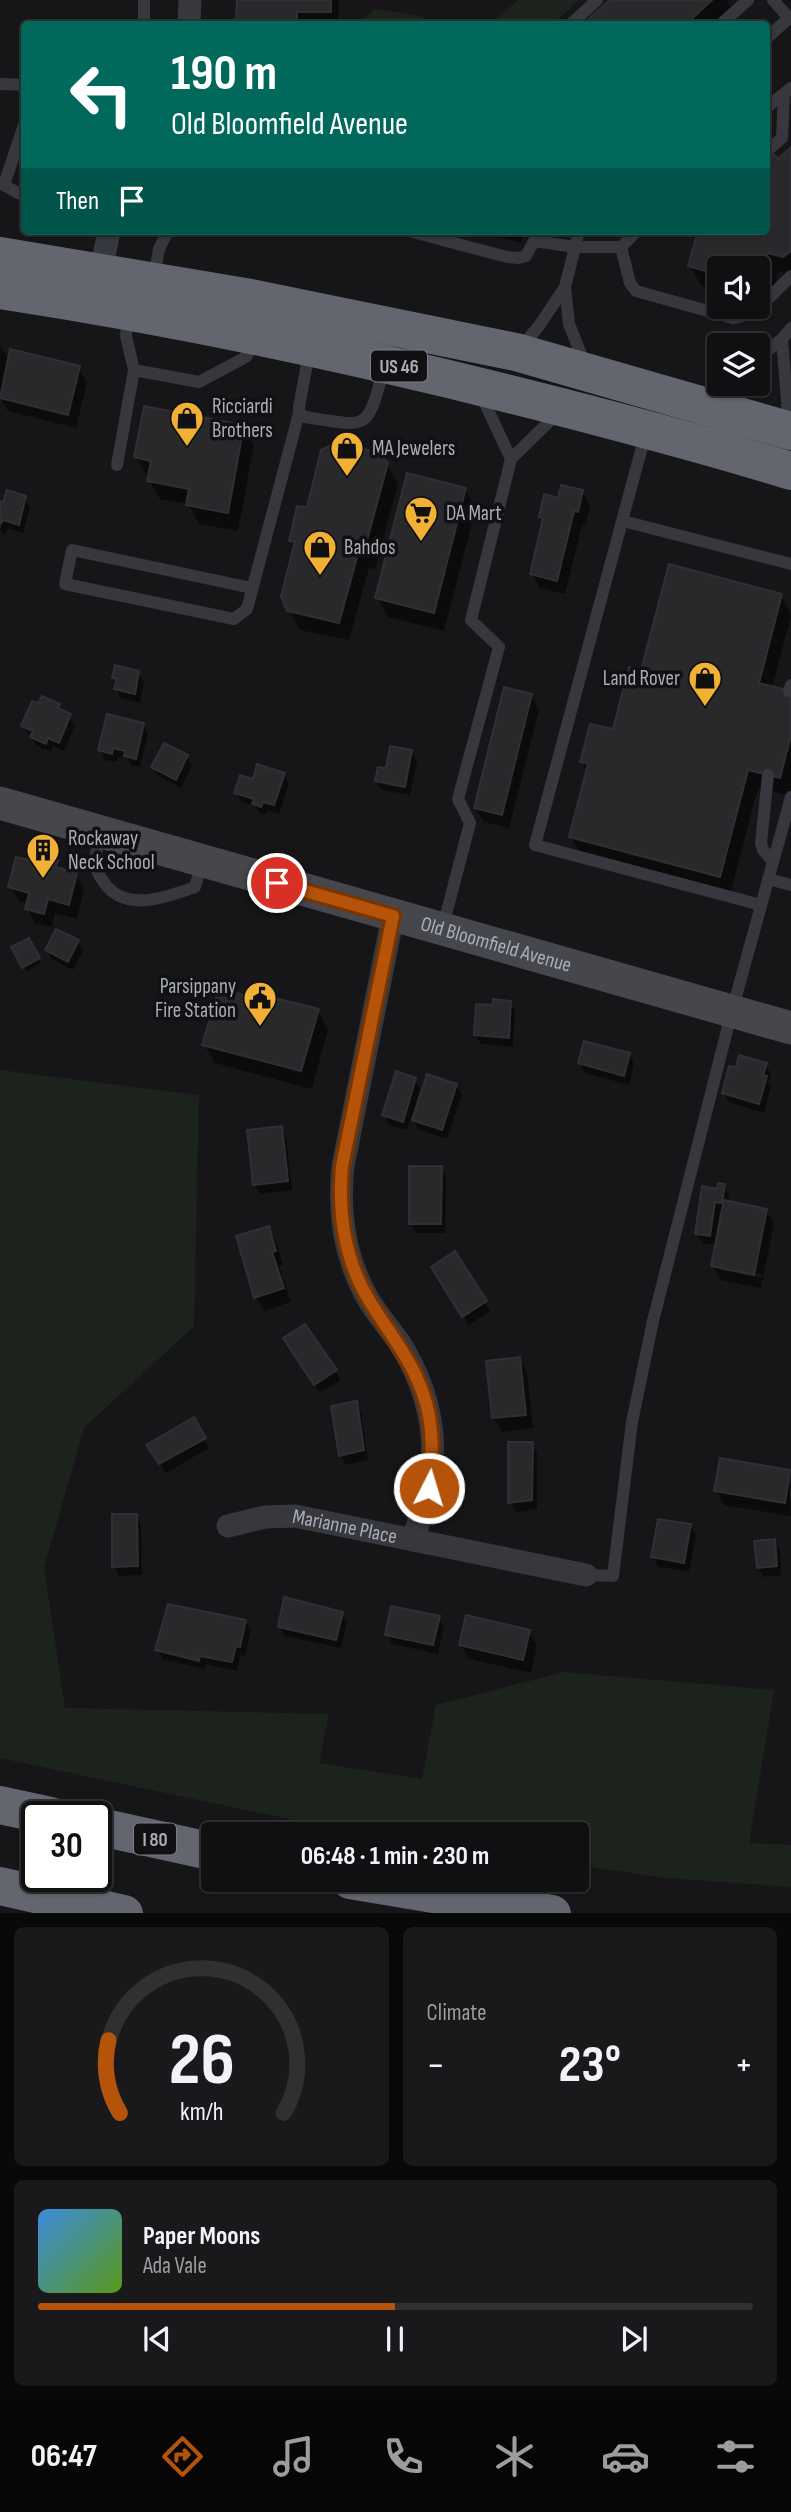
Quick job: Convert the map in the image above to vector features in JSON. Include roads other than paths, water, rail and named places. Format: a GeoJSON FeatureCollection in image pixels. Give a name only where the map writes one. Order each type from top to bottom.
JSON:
{"type":"FeatureCollection","features":[{"type":"Feature","properties":{"kind":"highway","name":"US 46"},"geometry":{"type":"LineString","coordinates":[[0,256],[307,308],[516,352],[587,371],[707,392]]}},
{"type":"Feature","properties":{"kind":"highway","name":"US 46"},"geometry":{"type":"LineString","coordinates":[[0,290],[128,310],[386,363],[646,429],[791,471]]}},
{"type":"Feature","properties":{"kind":"highway","name":"US 46"},"geometry":{"type":"LineString","coordinates":[[725,396],[790,430]]}},
{"type":"Feature","properties":{"kind":"highway"},"geometry":{"type":"LineString","coordinates":[[0,1805],[21,1810]]}},
{"type":"Feature","properties":{"kind":"highway","name":"I 80"},"geometry":{"type":"LineString","coordinates":[[112,1830],[201,1849]]}},
{"type":"Feature","properties":{"kind":"highway"},"geometry":{"type":"LineString","coordinates":[[0,1886],[124,1913]]}},
{"type":"Feature","properties":{"kind":"highway"},"geometry":{"type":"LineString","coordinates":[[423,1892],[552,1913]]}},
{"type":"Feature","properties":{"kind":"street"},"geometry":{"type":"LineString","coordinates":[[189,21],[190,0]]}},
{"type":"Feature","properties":{"kind":"street"},"geometry":{"type":"LineString","coordinates":[[101,271],[108,235]]}},
{"type":"Feature","properties":{"kind":"street","name":"Old Bloomfield Avenue"},"geometry":{"type":"LineString","coordinates":[[0,803],[791,1028]]}},
{"type":"Feature","properties":{"kind":"street"},"geometry":{"type":"LineString","coordinates":[[393,916],[342,1166],[340,1194],[346,1244],[357,1277],[370,1302],[401,1345],[416,1373],[427,1403],[433,1460],[429,1488],[413,1541]]}},
{"type":"Feature","properties":{"kind":"street","name":"Marianne Place"},"geometry":{"type":"LineString","coordinates":[[228,1526],[265,1517],[295,1516],[586,1575]]}},
{"type":"Feature","properties":{"kind":"lane"},"geometry":{"type":"LineString","coordinates":[[144,0],[144,21]]}},
{"type":"Feature","properties":{"kind":"lane"},"geometry":{"type":"LineString","coordinates":[[574,21],[597,0]]}},
{"type":"Feature","properties":{"kind":"lane"},"geometry":{"type":"LineString","coordinates":[[724,21],[748,0]]}},
{"type":"Feature","properties":{"kind":"lane"},"geometry":{"type":"LineString","coordinates":[[770,36],[790,20],[773,0]]}},
{"type":"Feature","properties":{"kind":"lane"},"geometry":{"type":"LineString","coordinates":[[0,83],[21,85]]}},
{"type":"Feature","properties":{"kind":"lane"},"geometry":{"type":"LineString","coordinates":[[770,105],[787,91]]}},
{"type":"Feature","properties":{"kind":"lane"},"geometry":{"type":"LineString","coordinates":[[770,148],[782,138],[787,91]]}},
{"type":"Feature","properties":{"kind":"lane"},"geometry":{"type":"LineString","coordinates":[[21,133],[2,184],[21,194]]}},
{"type":"Feature","properties":{"kind":"lane"},"geometry":{"type":"LineString","coordinates":[[153,280],[159,249],[166,235]]}},
{"type":"Feature","properties":{"kind":"lane"},"geometry":{"type":"LineString","coordinates":[[424,235],[518,258],[526,256],[532,250],[536,236],[575,247],[621,247],[634,235]]}},
{"type":"Feature","properties":{"kind":"lane"},"geometry":{"type":"LineString","coordinates":[[578,235],[565,287],[569,324],[587,371]]}},
{"type":"Feature","properties":{"kind":"lane"},"geometry":{"type":"LineString","coordinates":[[621,247],[630,283],[636,291],[733,318],[744,317],[754,311],[791,276]]}},
{"type":"Feature","properties":{"kind":"lane"},"geometry":{"type":"LineString","coordinates":[[516,352],[565,287]]}},
{"type":"Feature","properties":{"kind":"lane"},"geometry":{"type":"LineString","coordinates":[[117,465],[134,370],[126,336],[128,310]]}},
{"type":"Feature","properties":{"kind":"lane"},"geometry":{"type":"LineString","coordinates":[[770,348],[791,328]]}},
{"type":"Feature","properties":{"kind":"lane"},"geometry":{"type":"LineString","coordinates":[[134,370],[199,382],[246,357],[259,335]]}},
{"type":"Feature","properties":{"kind":"lane"},"geometry":{"type":"LineString","coordinates":[[782,339],[790,430]]}},
{"type":"Feature","properties":{"kind":"lane"},"geometry":{"type":"LineString","coordinates":[[252,588],[72,550],[65,584],[234,619],[247,609],[299,413],[310,346]]}},
{"type":"Feature","properties":{"kind":"lane"},"geometry":{"type":"LineString","coordinates":[[299,413],[305,417],[359,423],[372,412],[386,363]]}},
{"type":"Feature","properties":{"kind":"lane"},"geometry":{"type":"LineString","coordinates":[[476,385],[511,459]]}},
{"type":"Feature","properties":{"kind":"lane"},"geometry":{"type":"LineString","coordinates":[[442,930],[470,823],[458,799],[499,647],[471,620],[511,459],[564,408]]}},
{"type":"Feature","properties":{"kind":"lane"},"geometry":{"type":"LineString","coordinates":[[646,429],[535,845],[761,905]]}},
{"type":"Feature","properties":{"kind":"lane"},"geometry":{"type":"LineString","coordinates":[[623,521],[791,564]]}},
{"type":"Feature","properties":{"kind":"lane"},"geometry":{"type":"LineString","coordinates":[[768,775],[761,843],[773,862]]}},
{"type":"Feature","properties":{"kind":"lane"},"geometry":{"type":"LineString","coordinates":[[586,1575],[613,1576],[632,1422],[653,1321],[732,1011],[790,804]]}},
{"type":"Feature","properties":{"kind":"lane"},"geometry":{"type":"LineString","coordinates":[[102,833],[95,861],[104,883],[112,892],[122,897],[149,901],[195,887],[202,862]]}},
{"type":"Feature","properties":{"kind":"lane"},"geometry":{"type":"LineString","coordinates":[[768,879],[791,885]]}},
{"type":"Feature","properties":{"kind":"place","name":"Ricciardi Brothers"},"geometry":{"type":"Point","coordinates":[187,448]}},
{"type":"Feature","properties":{"kind":"place","name":"MA Jewelers"},"geometry":{"type":"Point","coordinates":[347,478]}},
{"type":"Feature","properties":{"kind":"place","name":"DA Mart"},"geometry":{"type":"Point","coordinates":[421,543]}},
{"type":"Feature","properties":{"kind":"place","name":"Bahdos"},"geometry":{"type":"Point","coordinates":[320,577]}},
{"type":"Feature","properties":{"kind":"place","name":"Land Rover"},"geometry":{"type":"Point","coordinates":[705,708]}},
{"type":"Feature","properties":{"kind":"place","name":"Rockaway Neck School"},"geometry":{"type":"Point","coordinates":[43,880]}},
{"type":"Feature","properties":{"kind":"place","name":"Parsippany Fire Station"},"geometry":{"type":"Point","coordinates":[260,1028]}}]}
